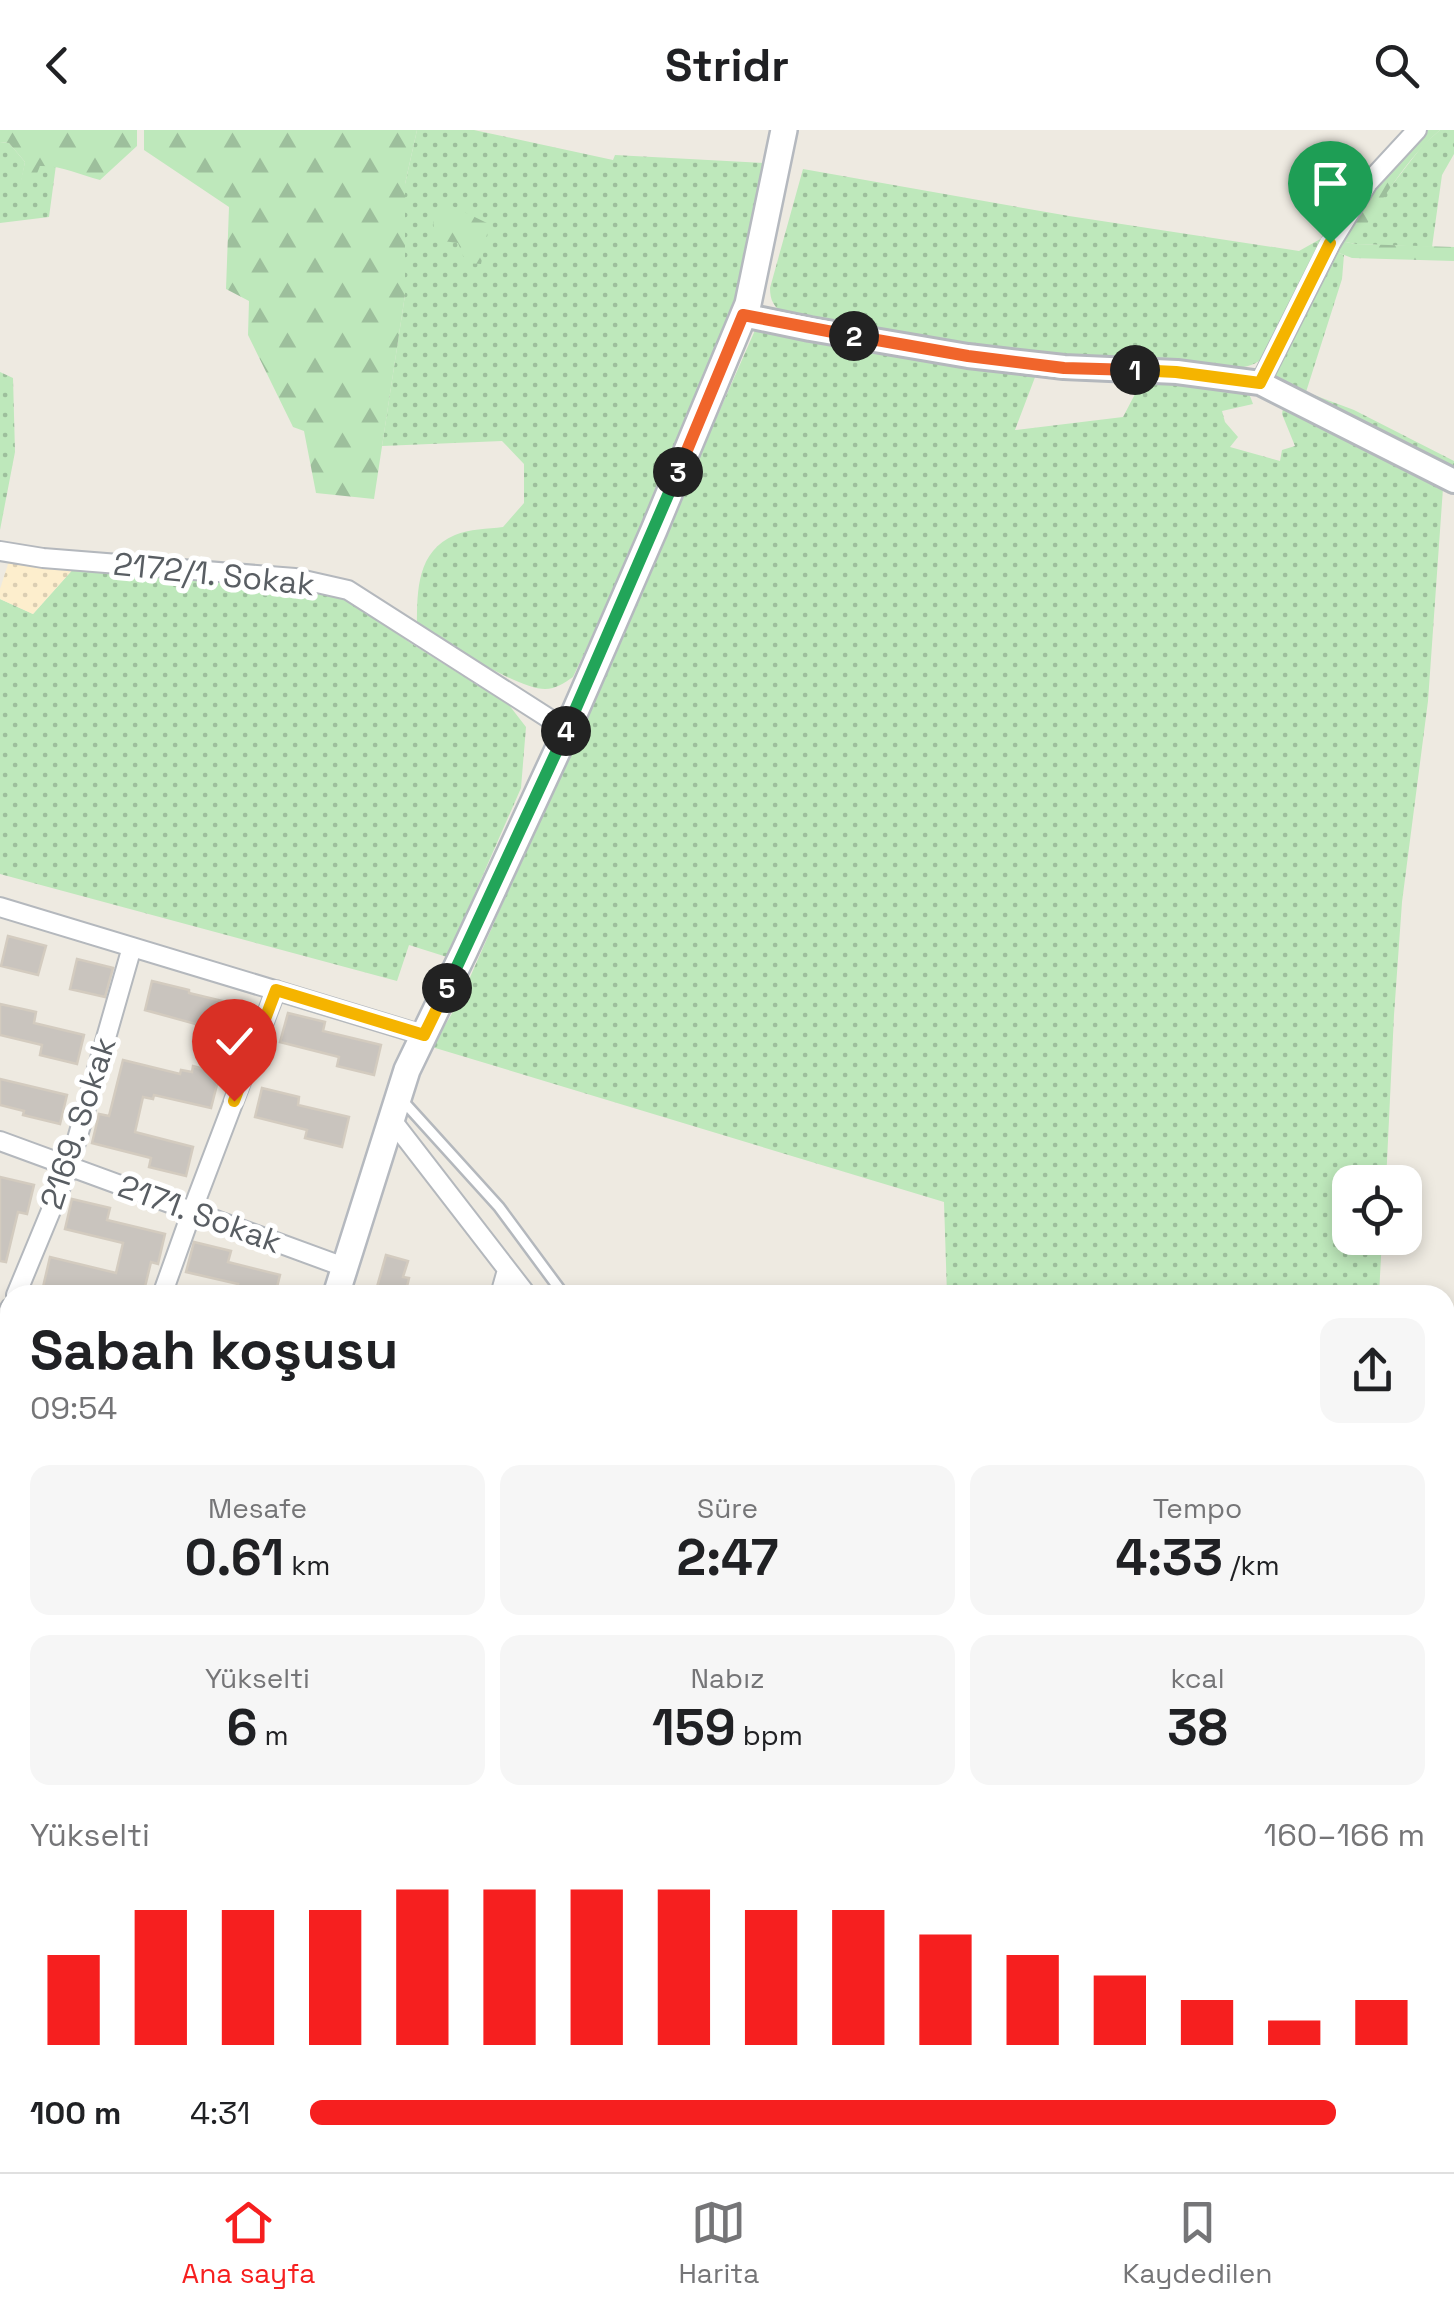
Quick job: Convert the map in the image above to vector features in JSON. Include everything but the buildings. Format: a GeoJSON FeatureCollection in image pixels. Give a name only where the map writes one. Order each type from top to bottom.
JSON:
{"type":"FeatureCollection","features":[{"type":"Feature","properties":{"kind":"main road"},"geometry":{"type":"LineString","coordinates":[[339,1285],[407,1070],[566,730],[748,304],[784,130]]}},
{"type":"Feature","properties":{"kind":"street"},"geometry":{"type":"LineString","coordinates":[[1260,383],[1330,243],[1368,183],[1416,130]]}},
{"type":"Feature","properties":{"kind":"street"},"geometry":{"type":"LineString","coordinates":[[743,315],[968,356],[1064,368],[1176,372],[1260,383],[1454,482]]}},
{"type":"Feature","properties":{"kind":"street","name":"2172/1. Sokak"},"geometry":{"type":"LineString","coordinates":[[0,551],[43,558],[295,578],[348,590],[566,730]]}},
{"type":"Feature","properties":{"kind":"street"},"geometry":{"type":"LineString","coordinates":[[0,907],[424,1035]]}},
{"type":"Feature","properties":{"kind":"street","name":"2169. Sokak"},"geometry":{"type":"LineString","coordinates":[[20,1285],[69,1167],[132,947]]}},
{"type":"Feature","properties":{"kind":"street"},"geometry":{"type":"LineString","coordinates":[[166,1285],[276,990]]}},
{"type":"Feature","properties":{"kind":"street"},"geometry":{"type":"LineString","coordinates":[[394,1108],[519,1285]]}},
{"type":"Feature","properties":{"kind":"street","name":"2171. Sokak"},"geometry":{"type":"LineString","coordinates":[[0,1141],[344,1267]]}},
{"type":"Feature","properties":{"kind":"street"},"geometry":{"type":"LineString","coordinates":[[503,1285],[507,1270]]}},
{"type":"Feature","properties":{"kind":"lane"},"geometry":{"type":"LineString","coordinates":[[394,1108],[499,1208],[557,1285]]}},
{"type":"Feature","properties":{"kind":"green space"},"geometry":{"type":"Polygon","coordinates":[[[0,130],[137,130],[137,146],[100,180],[40,166],[34,181],[19,189],[25,162],[9,143],[0,142],[0,130]]]}},
{"type":"Feature","properties":{"kind":"green space"},"geometry":{"type":"Polygon","coordinates":[[[144,130],[417,130],[405,184],[405,295],[374,499],[316,493],[304,431],[293,427],[248,335],[249,301],[226,289],[229,207],[144,150],[144,130]]]}},
{"type":"Feature","properties":{"kind":"green space"},"geometry":{"type":"Polygon","coordinates":[[[417,130],[474,130],[613,160],[615,155],[765,163],[741,284],[719,350],[664,484],[573,677],[553,688],[517,681],[417,626],[419,586],[426,561],[442,542],[460,533],[503,527],[524,503],[524,464],[502,441],[382,446],[405,295],[405,184],[417,130]]]}},
{"type":"Feature","properties":{"kind":"green space"},"geometry":{"type":"Polygon","coordinates":[[[1422,130],[1440,130],[1405,167],[1358,239],[1343,235],[1369,192],[1422,130]]]}},
{"type":"Feature","properties":{"kind":"green space"},"geometry":{"type":"Polygon","coordinates":[[[1440,130],[1454,130],[1454,154],[1442,175],[1432,247],[1340,241],[1423,145],[1440,130]]]}},
{"type":"Feature","properties":{"kind":"green space"},"geometry":{"type":"Polygon","coordinates":[[[0,142],[9,143],[25,162],[20,188],[40,166],[56,165],[49,217],[0,223],[0,142]]]}},
{"type":"Feature","properties":{"kind":"green space"},"geometry":{"type":"Polygon","coordinates":[[[803,169],[1299,251],[1331,233],[1265,356],[1257,363],[1238,368],[1185,361],[1025,357],[784,315],[773,303],[770,288],[803,169]]]}},
{"type":"Feature","properties":{"kind":"green space"},"geometry":{"type":"Polygon","coordinates":[[[446,203],[489,224],[481,264],[466,263],[458,243],[435,240],[433,220],[446,203]]]}},
{"type":"Feature","properties":{"kind":"green space"},"geometry":{"type":"Polygon","coordinates":[[[1340,241],[1454,247],[1454,261],[1352,258],[1334,251],[1340,241]]]}},
{"type":"Feature","properties":{"kind":"green space"},"geometry":{"type":"Polygon","coordinates":[[[1334,251],[1344,255],[1342,279],[1306,392],[1354,410],[1454,461],[1454,471],[1270,374],[1334,251]]]}},
{"type":"Feature","properties":{"kind":"green space"},"geometry":{"type":"Polygon","coordinates":[[[756,328],[1037,372],[1015,430],[1123,417],[1144,377],[1247,388],[1253,404],[1222,411],[1225,422],[1238,437],[1230,447],[1280,461],[1282,450],[1295,446],[1282,414],[1284,403],[1443,488],[1428,701],[1402,902],[1387,1165],[1332,1165],[1332,1255],[1381,1255],[1380,1285],[947,1285],[944,1202],[432,1047],[460,1000],[756,328]]]}},
{"type":"Feature","properties":{"kind":"green space"},"geometry":{"type":"Polygon","coordinates":[[[0,372],[13,378],[15,452],[0,530],[0,372]]]}},
{"type":"Feature","properties":{"kind":"green space"},"geometry":{"type":"Polygon","coordinates":[[[75,567],[231,576],[318,591],[354,603],[509,705],[526,727],[521,788],[447,957],[409,945],[397,981],[0,874],[0,599],[33,614],[75,567]]]}},
{"type":"Feature","properties":{"kind":"sand"},"geometry":{"type":"Polygon","coordinates":[[[9,561],[75,567],[33,614],[0,599],[9,561]]]}},
{"type":"Feature","properties":{"kind":"route"},"geometry":{"type":"LineString","coordinates":[[234,1101],[276,990],[424,1035],[566,730],[743,315],[968,356],[1064,368],[1176,372],[1260,383],[1330,243]]}}]}
